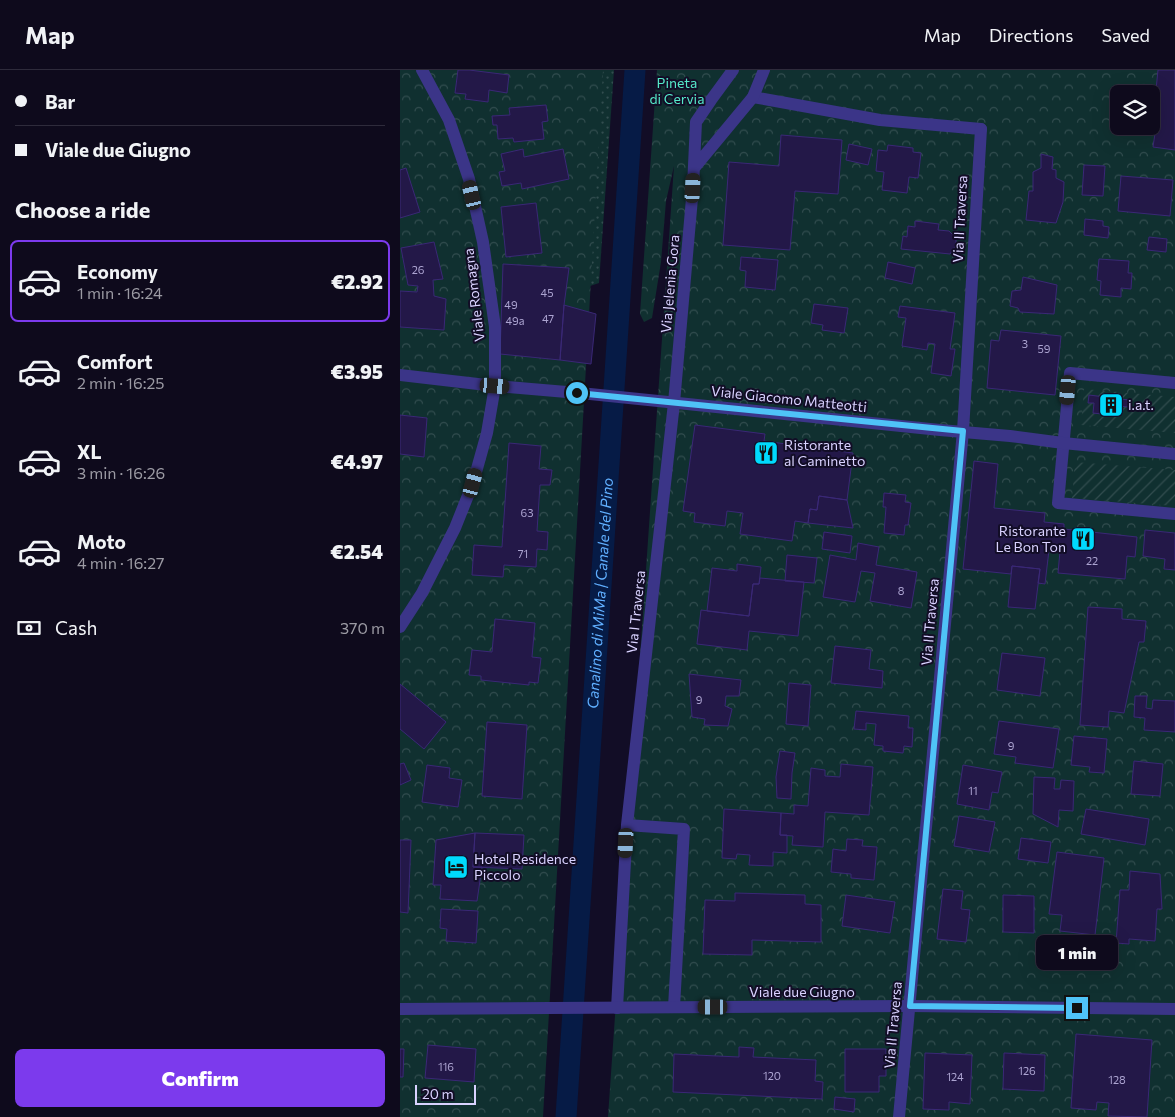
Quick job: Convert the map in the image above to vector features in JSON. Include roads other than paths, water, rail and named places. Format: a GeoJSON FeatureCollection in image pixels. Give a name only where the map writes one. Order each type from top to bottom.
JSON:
{"type":"FeatureCollection","features":[{"type":"Feature","properties":{"kind":"street","name":"Viale Romagna"},"geometry":{"type":"LineString","coordinates":[[400,627],[422,593],[455,528],[470,492],[486,433],[495,386],[495,327],[483,242],[469,180],[449,120],[422,70]]}},
{"type":"Feature","properties":{"kind":"street","name":"Via Jelenia Gora"},"geometry":{"type":"LineString","coordinates":[[674,403],[695,167],[696,122],[733,70]]}},
{"type":"Feature","properties":{"kind":"street"},"geometry":{"type":"LineString","coordinates":[[695,167],[753,97],[764,70]]}},
{"type":"Feature","properties":{"kind":"street","name":"Via II Traversa"},"geometry":{"type":"LineString","coordinates":[[753,97],[880,120],[981,129],[963,431],[899,1117]]}},
{"type":"Feature","properties":{"kind":"street"},"geometry":{"type":"LineString","coordinates":[[1175,383],[1070,373],[1058,503],[1175,514]]}},
{"type":"Feature","properties":{"kind":"street","name":"Viale Giacomo Matteotti"},"geometry":{"type":"LineString","coordinates":[[400,375],[1175,454]]}},
{"type":"Feature","properties":{"kind":"street","name":"Via I Traversa"},"geometry":{"type":"LineString","coordinates":[[617,1008],[627,825],[674,403]]}},
{"type":"Feature","properties":{"kind":"street"},"geometry":{"type":"LineString","coordinates":[[627,825],[684,829],[674,1007]]}},
{"type":"Feature","properties":{"kind":"street","name":"Viale due Giugno"},"geometry":{"type":"LineString","coordinates":[[400,1009],[910,1006],[1175,1009]]}},
{"type":"Feature","properties":{"kind":"waterway","name":"Canalino di MiMa | Canale del Pino"},"geometry":{"type":"LineString","coordinates":[[566,1117],[635,70]]}},
{"type":"Feature","properties":{"kind":"place","name":"i.a.t."},"geometry":{"type":"Point","coordinates":[1111,405]}},
{"type":"Feature","properties":{"kind":"place","name":"Ristorante al Caminetto"},"geometry":{"type":"Point","coordinates":[766,453]}},
{"type":"Feature","properties":{"kind":"place","name":"Ristorante Le Bon Ton"},"geometry":{"type":"Point","coordinates":[1083,539]}},
{"type":"Feature","properties":{"kind":"place","name":"Hotel Residence Piccolo"},"geometry":{"type":"Point","coordinates":[456,867]}},
{"type":"Feature","properties":{"kind":"park label","name":"Pineta di Cervia"},"geometry":{"type":"Point","coordinates":[677,92]}}]}
